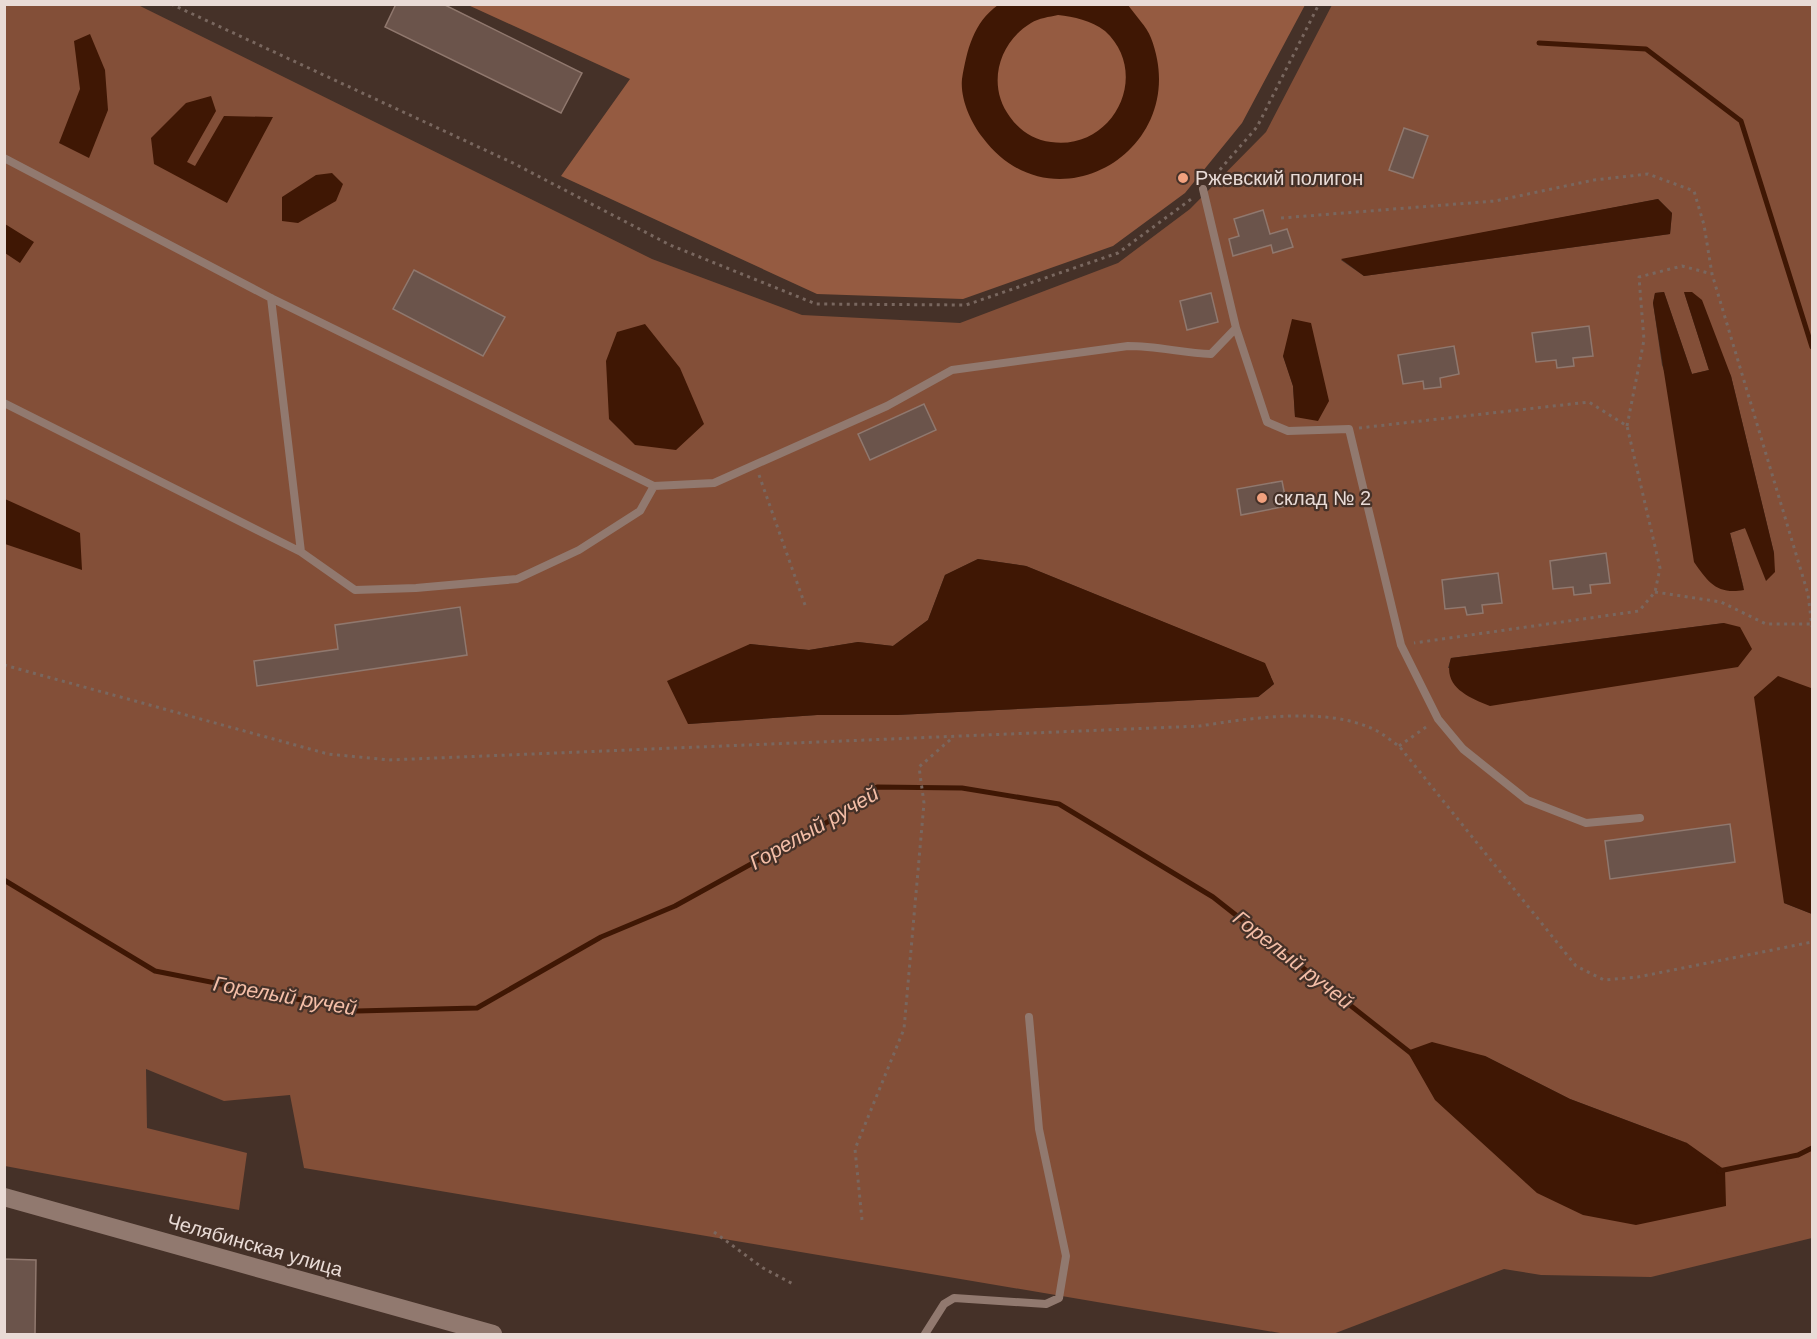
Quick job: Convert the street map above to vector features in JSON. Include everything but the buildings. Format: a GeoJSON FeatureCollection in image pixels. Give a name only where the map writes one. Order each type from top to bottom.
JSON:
{"type":"FeatureCollection","features":[{"type":"Feature","properties":{"kind":"street","name":"Челябинская улица"},"geometry":{"type":"LineString","coordinates":[[4,1197],[493,1335]]}},
{"type":"Feature","properties":{"kind":"lane"},"geometry":{"type":"LineString","coordinates":[[4,158],[271,298],[654,486],[714,483],[887,406],[952,370],[1128,346],[1154,346],[1186,353],[1211,354],[1236,328]]}},
{"type":"Feature","properties":{"kind":"lane"},"geometry":{"type":"LineString","coordinates":[[1203,189],[1236,328],[1267,422],[1288,431],[1348,429],[1401,645],[1438,719],[1462,749],[1527,800],[1586,823],[1640,818]]}},
{"type":"Feature","properties":{"kind":"lane"},"geometry":{"type":"LineString","coordinates":[[271,298],[301,552]]}},
{"type":"Feature","properties":{"kind":"lane"},"geometry":{"type":"LineString","coordinates":[[4,403],[301,552],[355,590],[416,588],[516,579],[579,550],[640,511],[654,486]]}},
{"type":"Feature","properties":{"kind":"lane"},"geometry":{"type":"LineString","coordinates":[[925,1335],[944,1304],[954,1298],[1046,1304],[1059,1298],[1066,1256],[1039,1129],[1029,1017]]}},
{"type":"Feature","properties":{"kind":"path"},"geometry":{"type":"LineString","coordinates":[[171,4],[513,163],[670,245],[816,304],[966,305],[1118,252],[1181,208],[1203,189],[1257,127],[1319,4]]}},
{"type":"Feature","properties":{"kind":"path"},"geometry":{"type":"LineString","coordinates":[[1281,218],[1495,201],[1594,180],[1648,174],[1694,191],[1704,225],[1712,274],[1808,594],[1812,626],[1766,624],[1721,602],[1655,592]]}},
{"type":"Feature","properties":{"kind":"path"},"geometry":{"type":"LineString","coordinates":[[1401,645],[1639,611],[1655,592],[1660,568],[1628,426],[1644,340],[1639,277],[1682,266],[1712,274]]}},
{"type":"Feature","properties":{"kind":"path"},"geometry":{"type":"LineString","coordinates":[[1348,429],[1589,402],[1628,426]]}},
{"type":"Feature","properties":{"kind":"path"},"geometry":{"type":"LineString","coordinates":[[755,465],[805,605]]}},
{"type":"Feature","properties":{"kind":"path"},"geometry":{"type":"LineString","coordinates":[[1808,594],[1812,592]]}},
{"type":"Feature","properties":{"kind":"path"},"geometry":{"type":"LineString","coordinates":[[4,664],[328,753],[389,760],[1200,726],[1255,717],[1341,718],[1373,728],[1399,746],[1576,966],[1604,980],[1638,977],[1812,942]]}},
{"type":"Feature","properties":{"kind":"path"},"geometry":{"type":"LineString","coordinates":[[1399,746],[1438,719]]}},
{"type":"Feature","properties":{"kind":"path"},"geometry":{"type":"LineString","coordinates":[[862,1220],[855,1149],[904,1029],[924,803],[919,767],[952,737]]}},
{"type":"Feature","properties":{"kind":"path"},"geometry":{"type":"LineString","coordinates":[[714,1232],[763,1268],[793,1284]]}},
{"type":"Feature","properties":{"kind":"shaded area"},"geometry":{"type":"Polygon","coordinates":[[[4,5],[138,5],[652,259],[802,315],[960,323],[1118,263],[1190,209],[1266,132],[1332,5],[1812,5],[1812,697],[1811,688],[1784,903],[1812,914],[1812,1238],[1651,1277],[1541,1275],[1504,1269],[1333,1334],[1286,1334],[304,1168],[290,1095],[224,1101],[146,1069],[147,1128],[247,1153],[239,1210],[5,1166],[4,5]],[[1658,199],[1341,260],[1364,276],[1670,234],[1672,213],[1658,199]],[[1664,292],[1655,293],[1653,303],[1662,365],[1744,589],[1730,533],[1745,528],[1774,553],[1731,376],[1684,292],[1709,370],[1692,374],[1664,292]],[[1311,324],[1283,356],[1293,386],[1295,417],[1311,324]],[[978,559],[945,575],[928,620],[893,646],[858,642],[809,650],[750,644],[688,724],[817,715],[897,715],[1258,697],[1274,684],[1264,663],[1026,566],[978,559]],[[1724,623],[1451,658],[1448,668],[1738,667],[1724,623]],[[1407,1051],[1687,1143],[1570,1099],[1485,1056],[1407,1051]]]}},
{"type":"Feature","properties":{"kind":"shaded area"},"geometry":{"type":"Polygon","coordinates":[[[468,5],[1305,5],[1242,123],[1185,193],[1113,246],[963,299],[817,294],[561,176],[630,79],[468,5]]]}},
{"type":"Feature","properties":{"kind":"shaded area"},"geometry":{"type":"Polygon","coordinates":[[[998,5],[1128,5],[1151,38],[1159,78],[1153,114],[1135,144],[1109,165],[1078,177],[1045,178],[1012,165],[983,138],[967,110],[963,95],[962,79],[972,38],[989,12],[998,5]],[[1058,15],[1031,23],[1011,41],[1000,65],[999,91],[1010,117],[1023,131],[1045,141],[1073,142],[1092,134],[1108,122],[1119,106],[1125,87],[1125,68],[1119,48],[1100,27],[1076,18],[1058,15]]]}},
{"type":"Feature","properties":{"kind":"shaded area"},"geometry":{"type":"Polygon","coordinates":[[[90,34],[105,70],[108,110],[89,158],[59,143],[80,89],[74,41],[90,34]]]}},
{"type":"Feature","properties":{"kind":"shaded area"},"geometry":{"type":"Polygon","coordinates":[[[211,96],[216,111],[187,162],[195,166],[224,116],[273,117],[227,203],[154,164],[151,138],[186,103],[211,96]]]}},
{"type":"Feature","properties":{"kind":"shaded area"},"geometry":{"type":"Polygon","coordinates":[[[332,173],[343,184],[336,201],[298,223],[282,221],[282,197],[316,175],[332,173]]]}},
{"type":"Feature","properties":{"kind":"shaded area"},"geometry":{"type":"Polygon","coordinates":[[[1658,199],[1672,213],[1670,234],[1364,276],[1341,259],[1658,199]]]}},
{"type":"Feature","properties":{"kind":"shaded area"},"geometry":{"type":"Polygon","coordinates":[[[5,224],[34,242],[20,263],[5,253],[5,224]]]}},
{"type":"Feature","properties":{"kind":"shaded area"},"geometry":{"type":"Polygon","coordinates":[[[1664,292],[1692,374],[1709,370],[1684,292],[1692,292],[1702,300],[1731,376],[1774,553],[1775,572],[1766,581],[1745,528],[1730,533],[1744,590],[1720,589],[1704,576],[1694,562],[1653,303],[1655,293],[1664,292]]]}},
{"type":"Feature","properties":{"kind":"shaded area"},"geometry":{"type":"Polygon","coordinates":[[[1292,319],[1311,323],[1329,401],[1318,421],[1295,417],[1293,386],[1283,356],[1292,319]]]}},
{"type":"Feature","properties":{"kind":"shaded area"},"geometry":{"type":"Polygon","coordinates":[[[645,324],[680,368],[704,424],[676,450],[635,445],[609,419],[606,361],[617,332],[645,324]]]}},
{"type":"Feature","properties":{"kind":"shaded area"},"geometry":{"type":"Polygon","coordinates":[[[5,499],[80,533],[82,570],[5,544],[5,499]]]}},
{"type":"Feature","properties":{"kind":"shaded area"},"geometry":{"type":"Polygon","coordinates":[[[978,559],[1026,566],[1265,663],[1274,684],[1258,697],[897,715],[817,715],[688,724],[667,681],[750,644],[809,650],[858,642],[893,646],[928,620],[945,575],[978,559]]]}},
{"type":"Feature","properties":{"kind":"shaded area"},"geometry":{"type":"Polygon","coordinates":[[[1724,623],[1740,627],[1752,649],[1738,667],[1490,706],[1458,689],[1450,676],[1451,658],[1724,623]]]}},
{"type":"Feature","properties":{"kind":"shaded area"},"geometry":{"type":"Polygon","coordinates":[[[1778,676],[1811,688],[1812,914],[1784,903],[1754,697],[1778,676]]]}},
{"type":"Feature","properties":{"kind":"shaded area"},"geometry":{"type":"Polygon","coordinates":[[[1432,1042],[1485,1056],[1570,1099],[1687,1143],[1725,1170],[1726,1206],[1636,1225],[1583,1215],[1537,1193],[1435,1100],[1407,1051],[1432,1042]]]}},
{"type":"Feature","properties":{"kind":"waterway"},"geometry":{"type":"LineString","coordinates":[[1539,43],[1646,49],[1741,121],[1812,347]]}},
{"type":"Feature","properties":{"kind":"waterway","name":"Горелый ручей"},"geometry":{"type":"LineString","coordinates":[[4,880],[155,971],[357,1011],[477,1008],[601,937],[675,906],[842,814],[877,787],[962,788],[1059,804],[1213,897],[1412,1054]]}},
{"type":"Feature","properties":{"kind":"waterway","name":"Горелый ручей"},"geometry":{"type":"LineString","coordinates":[[1719,1171],[1798,1155],[1812,1148]]}},
{"type":"Feature","properties":{"kind":"place","name":"Ржевский полигон"},"geometry":{"type":"Point","coordinates":[1183,178]}},
{"type":"Feature","properties":{"kind":"place","name":"склад № 2"},"geometry":{"type":"Point","coordinates":[1262,498]}}]}
